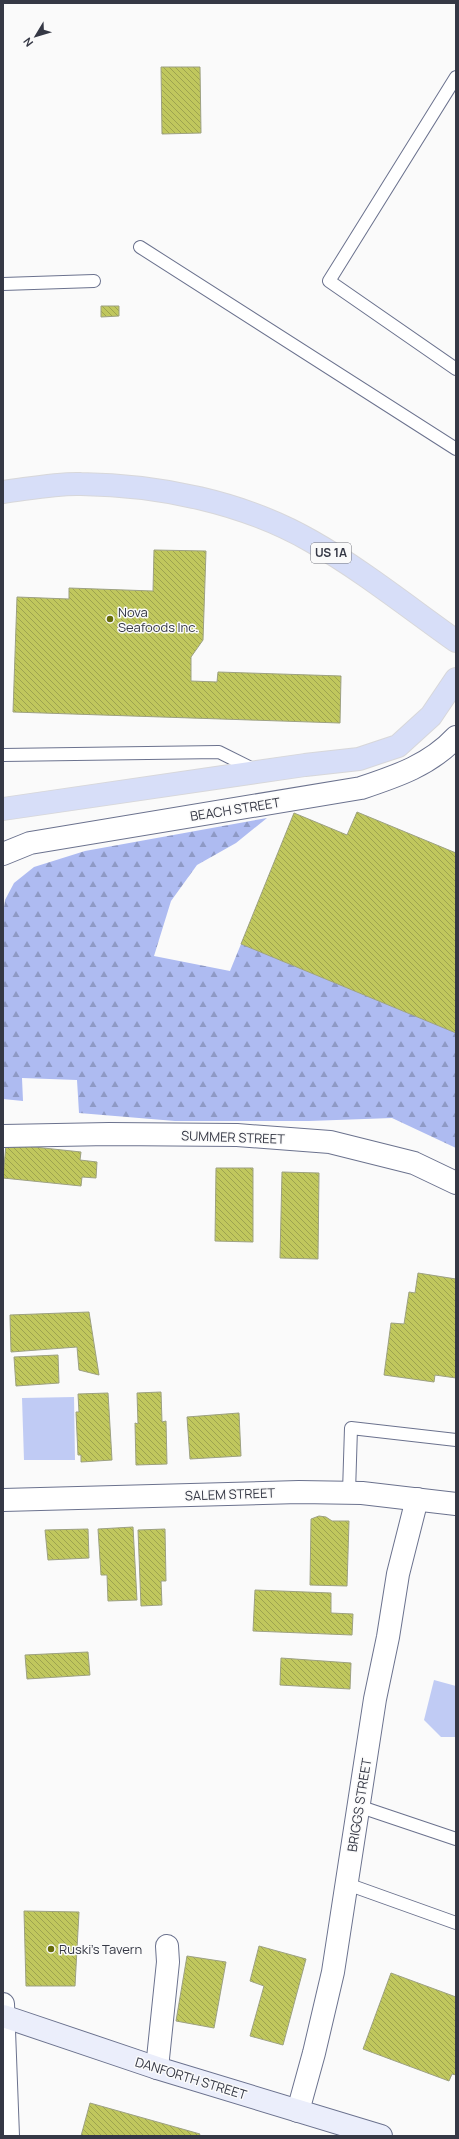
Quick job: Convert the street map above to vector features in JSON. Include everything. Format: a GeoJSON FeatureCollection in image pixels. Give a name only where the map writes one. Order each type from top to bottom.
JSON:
{"type":"FeatureCollection","features":[{"type":"Feature","properties":{"kind":"main road","name":"US 1A"},"geometry":{"type":"LineString","coordinates":[[3,492],[80,484],[190,495],[252,513],[311,541],[363,574],[456,641]]}},
{"type":"Feature","properties":{"kind":"main road"},"geometry":{"type":"LineString","coordinates":[[3,809],[359,759],[398,746],[431,716],[456,679]]}},
{"type":"Feature","properties":{"kind":"street","name":"BEACH STREET"},"geometry":{"type":"LineString","coordinates":[[3,854],[30,843],[361,788],[404,774],[442,752],[456,737]]}},
{"type":"Feature","properties":{"kind":"street","name":"SUMMER STREET"},"geometry":{"type":"LineString","coordinates":[[3,1136],[109,1134],[237,1135],[330,1142],[414,1163],[456,1183]]}},
{"type":"Feature","properties":{"kind":"street","name":"SALEM STREET"},"geometry":{"type":"LineString","coordinates":[[3,1500],[350,1492],[456,1504]]}},
{"type":"Feature","properties":{"kind":"street","name":"BRIGGS STREET"},"geometry":{"type":"LineString","coordinates":[[298,2111],[314,2053],[333,1972],[375,1699],[388,1637],[398,1574],[417,1499]]}},
{"type":"Feature","properties":{"kind":"street"},"geometry":{"type":"LineString","coordinates":[[157,2068],[168,1962],[167,1946]]}},
{"type":"Feature","properties":{"kind":"street","name":"DANFORTH STREET"},"geometry":{"type":"LineString","coordinates":[[3,2012],[157,2068],[381,2136]]}},
{"type":"Feature","properties":{"kind":"street"},"geometry":{"type":"LineString","coordinates":[[3,2012],[8,2136]]}},
{"type":"Feature","properties":{"kind":"lane"},"geometry":{"type":"LineString","coordinates":[[456,77],[329,281],[456,368]]}},
{"type":"Feature","properties":{"kind":"lane"},"geometry":{"type":"LineString","coordinates":[[140,247],[456,450]]}},
{"type":"Feature","properties":{"kind":"lane"},"geometry":{"type":"LineString","coordinates":[[3,284],[94,281]]}},
{"type":"Feature","properties":{"kind":"lane"},"geometry":{"type":"LineString","coordinates":[[3,755],[219,752],[258,772]]}},
{"type":"Feature","properties":{"kind":"lane"},"geometry":{"type":"LineString","coordinates":[[350,1492],[351,1428],[456,1440]]}},
{"type":"Feature","properties":{"kind":"lane"},"geometry":{"type":"LineString","coordinates":[[358,1806],[456,1839]]}},
{"type":"Feature","properties":{"kind":"lane"},"geometry":{"type":"LineString","coordinates":[[347,1884],[456,1923]]}},
{"type":"Feature","properties":{"kind":"green space"},"geometry":{"type":"Polygon","coordinates":[[[267,818],[236,843],[197,865],[171,901],[154,956],[230,971],[241,944],[456,1033],[456,1148],[392,1118],[309,1121],[175,1121],[79,1113],[77,1080],[22,1078],[23,1101],[3,1099],[3,915],[5,900],[14,883],[34,867],[85,851],[267,818]]]}},
{"type":"Feature","properties":{"kind":"shaded area"},"geometry":{"type":"Polygon","coordinates":[[[74,1397],[75,1460],[24,1460],[22,1398],[74,1397]]]}},
{"type":"Feature","properties":{"kind":"shaded area"},"geometry":{"type":"Polygon","coordinates":[[[434,1680],[456,1686],[456,1737],[441,1737],[424,1720],[434,1680]]]}},
{"type":"Feature","properties":{"kind":"building"},"geometry":{"type":"Polygon","coordinates":[[[161,67],[200,67],[201,133],[162,134],[161,67]]]}},
{"type":"Feature","properties":{"kind":"building"},"geometry":{"type":"Polygon","coordinates":[[[101,306],[119,306],[119,316],[101,317],[101,306]]]}},
{"type":"Feature","properties":{"kind":"building","name":"Nova Seafoods Inc."},"geometry":{"type":"Polygon","coordinates":[[[154,550],[206,551],[203,640],[191,657],[191,681],[217,682],[218,672],[341,676],[340,723],[13,712],[17,597],[69,599],[69,588],[153,591],[154,550]]]}},
{"type":"Feature","properties":{"kind":"building"},"geometry":{"type":"Polygon","coordinates":[[[357,812],[456,853],[456,1033],[241,944],[294,813],[347,835],[357,812]]]}},
{"type":"Feature","properties":{"kind":"building"},"geometry":{"type":"Polygon","coordinates":[[[6,1144],[81,1152],[80,1160],[97,1162],[96,1178],[82,1177],[81,1186],[3,1178],[6,1144]]]}},
{"type":"Feature","properties":{"kind":"building"},"geometry":{"type":"Polygon","coordinates":[[[216,1168],[253,1168],[253,1242],[215,1241],[216,1168]]]}},
{"type":"Feature","properties":{"kind":"building"},"geometry":{"type":"Polygon","coordinates":[[[282,1172],[319,1173],[318,1259],[280,1258],[282,1172]]]}},
{"type":"Feature","properties":{"kind":"building"},"geometry":{"type":"Polygon","coordinates":[[[418,1273],[456,1279],[456,1378],[435,1375],[434,1382],[384,1375],[391,1323],[404,1324],[409,1292],[415,1293],[418,1273]]]}},
{"type":"Feature","properties":{"kind":"building"},"geometry":{"type":"Polygon","coordinates":[[[89,1312],[99,1375],[79,1370],[77,1347],[11,1352],[10,1315],[89,1312]]]}},
{"type":"Feature","properties":{"kind":"building"},"geometry":{"type":"Polygon","coordinates":[[[58,1355],[59,1383],[16,1386],[14,1357],[58,1355]]]}},
{"type":"Feature","properties":{"kind":"building"},"geometry":{"type":"Polygon","coordinates":[[[161,1392],[162,1422],[166,1421],[167,1464],[136,1465],[135,1423],[138,1424],[137,1393],[161,1392]]]}},
{"type":"Feature","properties":{"kind":"building"},"geometry":{"type":"Polygon","coordinates":[[[108,1393],[112,1460],[81,1462],[81,1455],[78,1455],[76,1412],[79,1412],[78,1394],[108,1393]]]}},
{"type":"Feature","properties":{"kind":"building"},"geometry":{"type":"Polygon","coordinates":[[[239,1413],[241,1456],[190,1459],[187,1417],[239,1413]]]}},
{"type":"Feature","properties":{"kind":"building"},"geometry":{"type":"Polygon","coordinates":[[[319,1516],[326,1517],[332,1521],[349,1521],[347,1586],[310,1585],[311,1519],[319,1516]]]}},
{"type":"Feature","properties":{"kind":"building"},"geometry":{"type":"Polygon","coordinates":[[[133,1527],[137,1600],[108,1601],[107,1575],[101,1575],[98,1529],[133,1527]]]}},
{"type":"Feature","properties":{"kind":"building"},"geometry":{"type":"Polygon","coordinates":[[[88,1529],[89,1558],[48,1560],[45,1530],[88,1529]]]}},
{"type":"Feature","properties":{"kind":"building"},"geometry":{"type":"Polygon","coordinates":[[[165,1529],[166,1581],[161,1581],[162,1605],[141,1606],[138,1530],[165,1529]]]}},
{"type":"Feature","properties":{"kind":"building"},"geometry":{"type":"Polygon","coordinates":[[[255,1590],[331,1593],[331,1613],[353,1614],[352,1635],[253,1631],[255,1590]]]}},
{"type":"Feature","properties":{"kind":"building"},"geometry":{"type":"Polygon","coordinates":[[[88,1652],[90,1675],[27,1679],[25,1655],[88,1652]]]}},
{"type":"Feature","properties":{"kind":"building"},"geometry":{"type":"Polygon","coordinates":[[[281,1658],[351,1663],[350,1689],[280,1685],[281,1658]]]}},
{"type":"Feature","properties":{"kind":"building","name":"Ruski’s Tavern"},"geometry":{"type":"Polygon","coordinates":[[[24,1911],[79,1912],[75,1986],[26,1986],[24,1911]]]}},
{"type":"Feature","properties":{"kind":"building"},"geometry":{"type":"Polygon","coordinates":[[[259,1946],[306,1959],[283,2045],[250,2036],[264,1986],[250,1981],[259,1946]]]}},
{"type":"Feature","properties":{"kind":"building"},"geometry":{"type":"Polygon","coordinates":[[[187,1956],[226,1962],[214,2028],[176,2021],[187,1956]]]}},
{"type":"Feature","properties":{"kind":"building"},"geometry":{"type":"Polygon","coordinates":[[[391,1973],[456,1997],[456,2075],[452,2074],[449,2081],[363,2049],[391,1973]]]}},
{"type":"Feature","properties":{"kind":"building"},"geometry":{"type":"Polygon","coordinates":[[[90,2103],[200,2134],[199,2136],[81,2136],[90,2103]]]}},
{"type":"Feature","properties":{"kind":"place","name":"Nova Seafoods Inc."},"geometry":{"type":"Point","coordinates":[110,619]}},
{"type":"Feature","properties":{"kind":"place","name":"Ruski’s Tavern"},"geometry":{"type":"Point","coordinates":[51,1949]}}]}
